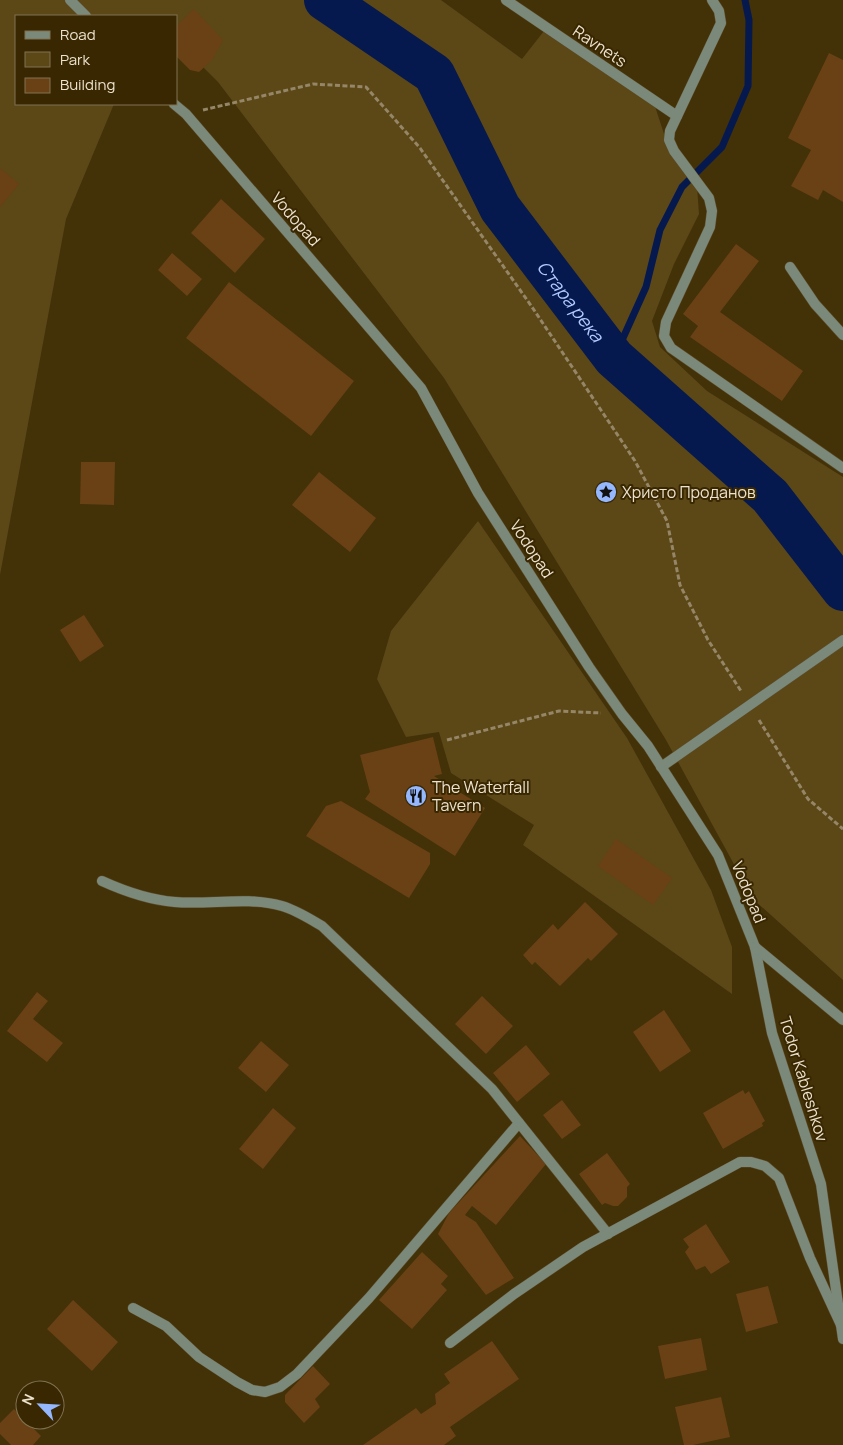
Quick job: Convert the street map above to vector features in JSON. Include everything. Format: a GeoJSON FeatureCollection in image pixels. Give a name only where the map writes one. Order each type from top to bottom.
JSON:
{"type":"FeatureCollection","features":[{"type":"Feature","properties":{"kind":"street"},"geometry":{"type":"LineString","coordinates":[[70,0],[85,15]]}},
{"type":"Feature","properties":{"kind":"street","name":"Ravnets"},"geometry":{"type":"LineString","coordinates":[[506,0],[677,116]]}},
{"type":"Feature","properties":{"kind":"street"},"geometry":{"type":"LineString","coordinates":[[712,0],[719,11],[721,23],[670,131],[669,140],[674,151],[709,198],[712,211],[710,227],[666,322],[664,336],[671,348],[843,468]]}},
{"type":"Feature","properties":{"kind":"street","name":"Vodopad"},"geometry":{"type":"LineString","coordinates":[[175,105],[186,114],[421,388],[478,493],[589,667],[622,714],[648,746],[718,855],[755,947],[843,1020]]}},
{"type":"Feature","properties":{"kind":"street"},"geometry":{"type":"LineString","coordinates":[[790,267],[815,304],[843,335]]}},
{"type":"Feature","properties":{"kind":"street"},"geometry":{"type":"LineString","coordinates":[[661,767],[843,640]]}},
{"type":"Feature","properties":{"kind":"street"},"geometry":{"type":"LineString","coordinates":[[102,881],[140,895],[173,902],[258,901],[282,906],[322,926],[492,1089],[608,1234]]}},
{"type":"Feature","properties":{"kind":"street","name":"Todor Kableshkov"},"geometry":{"type":"LineString","coordinates":[[755,947],[772,1034],[821,1184],[843,1339]]}},
{"type":"Feature","properties":{"kind":"street"},"geometry":{"type":"LineString","coordinates":[[133,1308],[166,1326],[199,1357],[237,1382],[252,1390],[265,1392],[280,1388],[297,1374],[369,1298],[519,1123]]}},
{"type":"Feature","properties":{"kind":"street"},"geometry":{"type":"LineString","coordinates":[[450,1343],[514,1294],[583,1247],[740,1162],[751,1162],[765,1166],[779,1178],[810,1258],[840,1325]]}},
{"type":"Feature","properties":{"kind":"path"},"geometry":{"type":"LineString","coordinates":[[186,114],[313,84],[366,87],[420,148],[532,306],[635,461],[667,521],[680,585],[708,640],[808,799],[843,829]]}},
{"type":"Feature","properties":{"kind":"path"},"geometry":{"type":"LineString","coordinates":[[447,740],[559,711],[622,714]]}},
{"type":"Feature","properties":{"kind":"green space"},"geometry":{"type":"Polygon","coordinates":[[[0,0],[441,0],[522,59],[544,31],[652,97],[664,134],[696,173],[699,214],[674,264],[652,321],[660,347],[707,391],[843,477],[843,980],[753,899],[666,740],[444,378],[218,82],[178,42],[178,15],[15,15],[15,105],[114,105],[66,219],[0,575],[0,0]]]}},
{"type":"Feature","properties":{"kind":"green space"},"geometry":{"type":"Polygon","coordinates":[[[478,521],[627,738],[711,890],[732,947],[732,994],[523,845],[534,825],[451,773],[439,732],[406,737],[377,679],[391,631],[478,521]]]}},
{"type":"Feature","properties":{"kind":"building"},"geometry":{"type":"Polygon","coordinates":[[[194,9],[223,40],[212,60],[199,72],[190,70],[178,58],[178,24],[194,9]]]}},
{"type":"Feature","properties":{"kind":"building"},"geometry":{"type":"Polygon","coordinates":[[[829,53],[843,60],[843,202],[823,190],[818,200],[791,186],[811,150],[788,138],[829,53]]]}},
{"type":"Feature","properties":{"kind":"building"},"geometry":{"type":"Polygon","coordinates":[[[0,168],[19,184],[0,207],[0,168]]]}},
{"type":"Feature","properties":{"kind":"building"},"geometry":{"type":"Polygon","coordinates":[[[221,199],[265,239],[235,273],[191,233],[221,199]]]}},
{"type":"Feature","properties":{"kind":"building"},"geometry":{"type":"Polygon","coordinates":[[[736,244],[759,261],[720,312],[803,371],[782,401],[690,337],[698,326],[683,314],[736,244]]]}},
{"type":"Feature","properties":{"kind":"building"},"geometry":{"type":"Polygon","coordinates":[[[172,253],[202,279],[187,296],[158,270],[172,253]]]}},
{"type":"Feature","properties":{"kind":"building"},"geometry":{"type":"Polygon","coordinates":[[[229,282],[354,381],[311,436],[186,338],[229,282]]]}},
{"type":"Feature","properties":{"kind":"building"},"geometry":{"type":"Polygon","coordinates":[[[81,462],[115,462],[114,505],[80,504],[81,462]]]}},
{"type":"Feature","properties":{"kind":"building"},"geometry":{"type":"Polygon","coordinates":[[[319,472],[376,518],[350,552],[292,505],[319,472]]]}},
{"type":"Feature","properties":{"kind":"building"},"geometry":{"type":"Polygon","coordinates":[[[84,615],[104,646],[80,662],[60,630],[84,615]]]}},
{"type":"Feature","properties":{"kind":"building","name":"The Waterfall Tavern"},"geometry":{"type":"Polygon","coordinates":[[[433,737],[442,774],[434,776],[485,808],[455,856],[365,799],[370,792],[360,755],[433,737]]]}},
{"type":"Feature","properties":{"kind":"building"},"geometry":{"type":"Polygon","coordinates":[[[341,801],[430,853],[430,864],[409,898],[306,836],[326,806],[341,801]]]}},
{"type":"Feature","properties":{"kind":"building"},"geometry":{"type":"Polygon","coordinates":[[[616,839],[672,878],[653,905],[598,866],[616,839]]]}},
{"type":"Feature","properties":{"kind":"building"},"geometry":{"type":"Polygon","coordinates":[[[585,902],[618,934],[591,961],[588,958],[560,986],[535,962],[532,965],[523,955],[553,924],[558,930],[585,902]]]}},
{"type":"Feature","properties":{"kind":"building"},"geometry":{"type":"Polygon","coordinates":[[[37,992],[48,1001],[33,1019],[63,1043],[47,1062],[7,1031],[37,992]]]}},
{"type":"Feature","properties":{"kind":"building"},"geometry":{"type":"Polygon","coordinates":[[[482,996],[513,1026],[486,1054],[455,1024],[482,996]]]}},
{"type":"Feature","properties":{"kind":"building"},"geometry":{"type":"Polygon","coordinates":[[[664,1010],[691,1051],[660,1072],[633,1032],[664,1010]]]}},
{"type":"Feature","properties":{"kind":"building"},"geometry":{"type":"Polygon","coordinates":[[[261,1041],[289,1065],[266,1092],[238,1068],[261,1041]]]}},
{"type":"Feature","properties":{"kind":"building"},"geometry":{"type":"Polygon","coordinates":[[[526,1045],[550,1074],[517,1102],[493,1073],[526,1045]]]}},
{"type":"Feature","properties":{"kind":"building"},"geometry":{"type":"Polygon","coordinates":[[[743,1090],[745,1094],[749,1091],[765,1121],[762,1123],[763,1126],[723,1149],[703,1113],[743,1090]]]}},
{"type":"Feature","properties":{"kind":"building"},"geometry":{"type":"Polygon","coordinates":[[[562,1100],[581,1125],[562,1139],[543,1115],[562,1100]]]}},
{"type":"Feature","properties":{"kind":"building"},"geometry":{"type":"Polygon","coordinates":[[[273,1108],[296,1128],[263,1169],[239,1149],[273,1108]]]}},
{"type":"Feature","properties":{"kind":"building"},"geometry":{"type":"Polygon","coordinates":[[[520,1136],[546,1164],[496,1225],[472,1206],[465,1215],[476,1222],[514,1278],[486,1295],[438,1234],[449,1213],[520,1136]]]}},
{"type":"Feature","properties":{"kind":"building"},"geometry":{"type":"Polygon","coordinates":[[[607,1153],[630,1184],[627,1187],[627,1197],[618,1206],[605,1203],[602,1205],[579,1174],[607,1153]]]}},
{"type":"Feature","properties":{"kind":"building"},"geometry":{"type":"Polygon","coordinates":[[[706,1224],[730,1262],[711,1274],[705,1266],[696,1270],[685,1252],[689,1247],[683,1239],[706,1224]]]}},
{"type":"Feature","properties":{"kind":"building"},"geometry":{"type":"Polygon","coordinates":[[[422,1252],[448,1276],[441,1284],[447,1290],[412,1329],[379,1300],[422,1252]]]}},
{"type":"Feature","properties":{"kind":"building"},"geometry":{"type":"Polygon","coordinates":[[[768,1286],[778,1323],[746,1332],[736,1294],[768,1286]]]}},
{"type":"Feature","properties":{"kind":"building"},"geometry":{"type":"Polygon","coordinates":[[[73,1300],[118,1342],[92,1371],[47,1329],[73,1300]]]}},
{"type":"Feature","properties":{"kind":"building"},"geometry":{"type":"Polygon","coordinates":[[[701,1338],[707,1370],[665,1379],[658,1346],[701,1338]]]}},
{"type":"Feature","properties":{"kind":"building"},"geometry":{"type":"Polygon","coordinates":[[[492,1341],[519,1379],[450,1427],[456,1436],[444,1445],[363,1445],[416,1408],[421,1414],[436,1404],[435,1394],[450,1383],[444,1374],[492,1341]]]}},
{"type":"Feature","properties":{"kind":"building"},"geometry":{"type":"Polygon","coordinates":[[[313,1366],[330,1384],[315,1399],[320,1407],[304,1423],[285,1402],[285,1395],[313,1366]]]}},
{"type":"Feature","properties":{"kind":"building"},"geometry":{"type":"Polygon","coordinates":[[[721,1397],[730,1437],[693,1445],[684,1445],[675,1407],[721,1397]]]}},
{"type":"Feature","properties":{"kind":"building"},"geometry":{"type":"Polygon","coordinates":[[[14,1409],[15,1430],[35,1430],[41,1436],[33,1445],[11,1445],[0,1434],[0,1423],[14,1409]]]}},
{"type":"Feature","properties":{"kind":"waterway","name":"Стара река"},"geometry":{"type":"LineString","coordinates":[[325,0],[434,74],[500,208],[614,358],[770,496],[843,590]]}},
{"type":"Feature","properties":{"kind":"waterway"},"geometry":{"type":"LineString","coordinates":[[614,358],[646,287],[660,230],[682,187],[722,147],[748,86],[749,20],[745,0]]}},
{"type":"Feature","properties":{"kind":"place","name":"Христо Проданов"},"geometry":{"type":"Point","coordinates":[606,492]}},
{"type":"Feature","properties":{"kind":"place","name":"The Waterfall Tavern"},"geometry":{"type":"Point","coordinates":[416,796]}}]}
